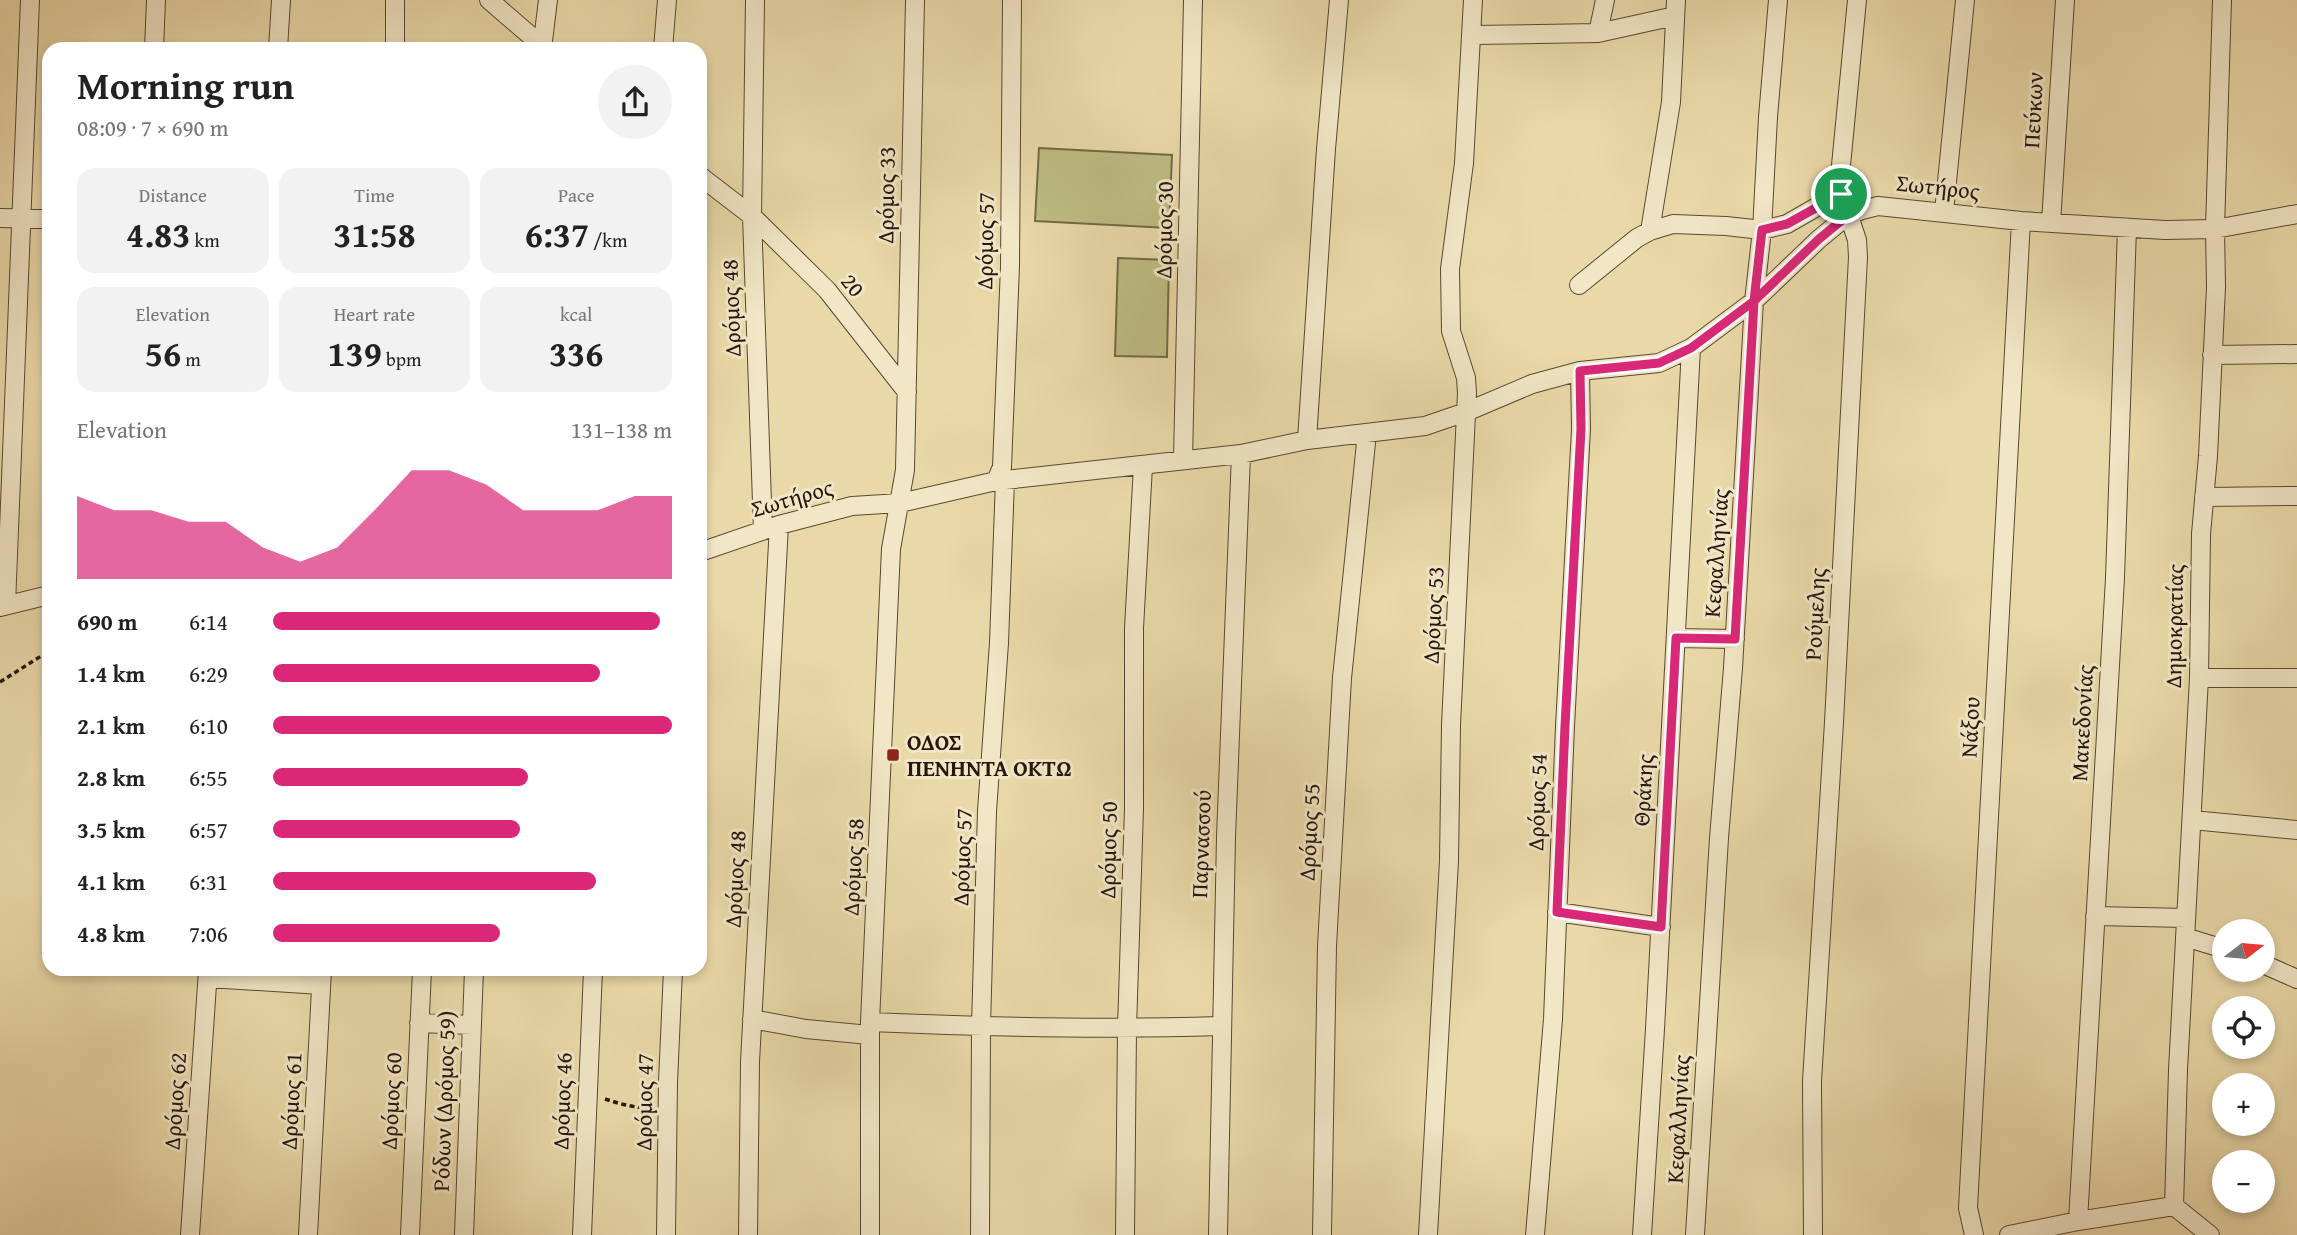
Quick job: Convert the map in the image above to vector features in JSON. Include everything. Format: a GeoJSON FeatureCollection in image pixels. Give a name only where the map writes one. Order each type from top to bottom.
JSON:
{"type":"FeatureCollection","features":[{"type":"Feature","properties":{"kind":"street"},"geometry":{"type":"LineString","coordinates":[[30,0],[3,606],[42,597]]}},
{"type":"Feature","properties":{"kind":"street"},"geometry":{"type":"LineString","coordinates":[[153,42],[156,0]]}},
{"type":"Feature","properties":{"kind":"street"},"geometry":{"type":"LineString","coordinates":[[278,42],[281,0]]}},
{"type":"Feature","properties":{"kind":"street"},"geometry":{"type":"LineString","coordinates":[[395,0],[395,42]]}},
{"type":"Feature","properties":{"kind":"street"},"geometry":{"type":"LineString","coordinates":[[489,0],[537,42]]}},
{"type":"Feature","properties":{"kind":"street"},"geometry":{"type":"LineString","coordinates":[[544,42],[548,0]]}},
{"type":"Feature","properties":{"kind":"street"},"geometry":{"type":"LineString","coordinates":[[664,42],[667,0]]}},
{"type":"Feature","properties":{"kind":"street","name":"Δρόμος 48"},"geometry":{"type":"LineString","coordinates":[[748,1235],[752,1020],[771,528],[752,216],[755,0]]}},
{"type":"Feature","properties":{"kind":"street","name":"Δρόμος 33"},"geometry":{"type":"LineString","coordinates":[[900,503],[905,470],[915,0]]}},
{"type":"Feature","properties":{"kind":"street","name":"Δρόμος 57"},"geometry":{"type":"LineString","coordinates":[[980,1235],[981,1027],[987,811],[999,643],[1000,481],[1010,265],[1012,0]]}},
{"type":"Feature","properties":{"kind":"street","name":"Δρόμος 30"},"geometry":{"type":"LineString","coordinates":[[1183,460],[1193,0]]}},
{"type":"Feature","properties":{"kind":"street"},"geometry":{"type":"LineString","coordinates":[[1307,440],[1326,149],[1339,0]]}},
{"type":"Feature","properties":{"kind":"street","name":"Δρόμος 53"},"geometry":{"type":"LineString","coordinates":[[1428,1235],[1449,862],[1451,725],[1466,412],[1466,378],[1451,331],[1450,269],[1464,163],[1473,0]]}},
{"type":"Feature","properties":{"kind":"street"},"geometry":{"type":"LineString","coordinates":[[1598,33],[1605,0]]}},
{"type":"Feature","properties":{"kind":"street","name":"Κεφαλληνίας"},"geometry":{"type":"LineString","coordinates":[[1696,1235],[1754,301],[1762,230],[1778,0]]}},
{"type":"Feature","properties":{"kind":"street","name":"Ρούμελης"},"geometry":{"type":"LineString","coordinates":[[1813,1235],[1812,1080],[1832,761],[1858,257],[1857,240],[1839,186],[1857,0]]}},
{"type":"Feature","properties":{"kind":"street"},"geometry":{"type":"LineString","coordinates":[[1944,212],[1965,0]]}},
{"type":"Feature","properties":{"kind":"street","name":"Πεύκων"},"geometry":{"type":"LineString","coordinates":[[2051,223],[2064,0]]}},
{"type":"Feature","properties":{"kind":"street","name":"Δημοκρατίας"},"geometry":{"type":"LineString","coordinates":[[2174,1206],[2199,678],[2201,534],[2216,286],[2215,229],[2222,0]]}},
{"type":"Feature","properties":{"kind":"street"},"geometry":{"type":"LineString","coordinates":[[1472,36],[1598,33],[1676,8],[1671,102],[1650,231]]}},
{"type":"Feature","properties":{"kind":"street","name":"20"},"geometry":{"type":"LineString","coordinates":[[707,181],[752,216],[827,290],[907,392]]}},
{"type":"Feature","properties":{"kind":"street"},"geometry":{"type":"LineString","coordinates":[[1579,285],[1637,238],[1650,231],[1673,224],[1762,230],[1787,224],[1841,194]]}},
{"type":"Feature","properties":{"kind":"street","name":"Σωτήρος"},"geometry":{"type":"LineString","coordinates":[[707,550],[771,528],[852,506],[900,503],[1000,481],[1241,454],[1307,440],[1425,425],[1466,412],[1532,384],[1580,371],[1659,363],[1691,348],[1754,301],[1847,216],[1878,206],[2021,221],[2165,230],[2215,229],[2297,214]]}},
{"type":"Feature","properties":{"kind":"street"},"geometry":{"type":"LineString","coordinates":[[0,218],[42,219]]}},
{"type":"Feature","properties":{"kind":"street","name":"Νάξου"},"geometry":{"type":"LineString","coordinates":[[1974,1235],[1968,1208],[2021,221]]}},
{"type":"Feature","properties":{"kind":"street","name":"Μακεδονίας"},"geometry":{"type":"LineString","coordinates":[[2078,1221],[2115,578],[2127,228]]}},
{"type":"Feature","properties":{"kind":"street","name":"Θράκης"},"geometry":{"type":"LineString","coordinates":[[1642,1235],[1691,348]]}},
{"type":"Feature","properties":{"kind":"street"},"geometry":{"type":"LineString","coordinates":[[2212,355],[2297,354]]}},
{"type":"Feature","properties":{"kind":"street","name":"Δρόμος 54"},"geometry":{"type":"LineString","coordinates":[[1535,1235],[1553,1019],[1581,429],[1580,371]]}},
{"type":"Feature","properties":{"kind":"street","name":"Δρόμος 55"},"geometry":{"type":"LineString","coordinates":[[1322,1235],[1327,946],[1342,678],[1367,433]]}},
{"type":"Feature","properties":{"kind":"street","name":"Παρνασσού"},"geometry":{"type":"LineString","coordinates":[[1218,1235],[1220,1026],[1241,454]]}},
{"type":"Feature","properties":{"kind":"street","name":"Δρόμος 50"},"geometry":{"type":"LineString","coordinates":[[1125,1235],[1127,1029],[1134,808],[1134,628],[1143,466]]}},
{"type":"Feature","properties":{"kind":"street"},"geometry":{"type":"LineString","coordinates":[[2204,497],[2297,496]]}},
{"type":"Feature","properties":{"kind":"street","name":"Δρόμος 58"},"geometry":{"type":"LineString","coordinates":[[870,1235],[870,1028],[891,549],[900,503]]}},
{"type":"Feature","properties":{"kind":"street"},"geometry":{"type":"LineString","coordinates":[[1676,638],[1735,639]]}},
{"type":"Feature","properties":{"kind":"street"},"geometry":{"type":"LineString","coordinates":[[2199,678],[2297,678]]}},
{"type":"Feature","properties":{"kind":"street"},"geometry":{"type":"LineString","coordinates":[[2192,820],[2297,830]]}},
{"type":"Feature","properties":{"kind":"street"},"geometry":{"type":"LineString","coordinates":[[1557,912],[1661,927]]}},
{"type":"Feature","properties":{"kind":"street"},"geometry":{"type":"LineString","coordinates":[[2095,916],[2186,918]]}},
{"type":"Feature","properties":{"kind":"street"},"geometry":{"type":"LineString","coordinates":[[2185,937],[2212,945]]}},
{"type":"Feature","properties":{"kind":"street"},"geometry":{"type":"LineString","coordinates":[[2275,969],[2297,979]]}},
{"type":"Feature","properties":{"kind":"street","name":"Δρόμος 62"},"geometry":{"type":"LineString","coordinates":[[190,1235],[208,976]]}},
{"type":"Feature","properties":{"kind":"street"},"geometry":{"type":"LineString","coordinates":[[284,976],[322,977]]}},
{"type":"Feature","properties":{"kind":"street","name":"Δρόμος 60"},"geometry":{"type":"LineString","coordinates":[[410,1235],[422,976]]}},
{"type":"Feature","properties":{"kind":"street","name":"Ρόδων (Δρόμος 59)"},"geometry":{"type":"LineString","coordinates":[[464,1235],[474,976]]}},
{"type":"Feature","properties":{"kind":"street","name":"Δρόμος 46"},"geometry":{"type":"LineString","coordinates":[[582,1235],[593,976]]}},
{"type":"Feature","properties":{"kind":"street","name":"Δρόμος 47"},"geometry":{"type":"LineString","coordinates":[[666,1235],[667,1113],[673,976]]}},
{"type":"Feature","properties":{"kind":"street","name":"Δρόμος 61"},"geometry":{"type":"LineString","coordinates":[[308,1235],[322,977]]}},
{"type":"Feature","properties":{"kind":"street"},"geometry":{"type":"LineString","coordinates":[[752,1020],[807,1029],[1127,1029],[1220,1026]]}},
{"type":"Feature","properties":{"kind":"street"},"geometry":{"type":"LineString","coordinates":[[419,1023],[472,1025]]}},
{"type":"Feature","properties":{"kind":"street"},"geometry":{"type":"LineString","coordinates":[[2009,1235],[2174,1206],[2210,1235]]}},
{"type":"Feature","properties":{"kind":"path"},"geometry":{"type":"LineString","coordinates":[[0,682],[42,655]]}},
{"type":"Feature","properties":{"kind":"path"},"geometry":{"type":"LineString","coordinates":[[586,1092],[621,1104],[667,1113]]}},
{"type":"Feature","properties":{"kind":"green space"},"geometry":{"type":"Polygon","coordinates":[[[1039,148],[1172,155],[1169,228],[1035,221],[1039,148]]]}},
{"type":"Feature","properties":{"kind":"green space"},"geometry":{"type":"Polygon","coordinates":[[[1118,258],[1169,260],[1167,357],[1115,356],[1118,258]]]}},
{"type":"Feature","properties":{"kind":"place","name":"ΟΔΟΣ ΠΕΝΗΝΤΑ ΟΚΤΩ"},"geometry":{"type":"Point","coordinates":[893,755]}},
{"type":"Feature","properties":{"kind":"route"},"geometry":{"type":"LineString","coordinates":[[1841,194],[1787,224],[1762,230],[1754,301],[1735,639],[1676,638],[1661,927],[1557,912],[1581,429],[1580,371],[1659,363],[1691,348],[1754,301],[1847,216],[1841,194]]}}]}
